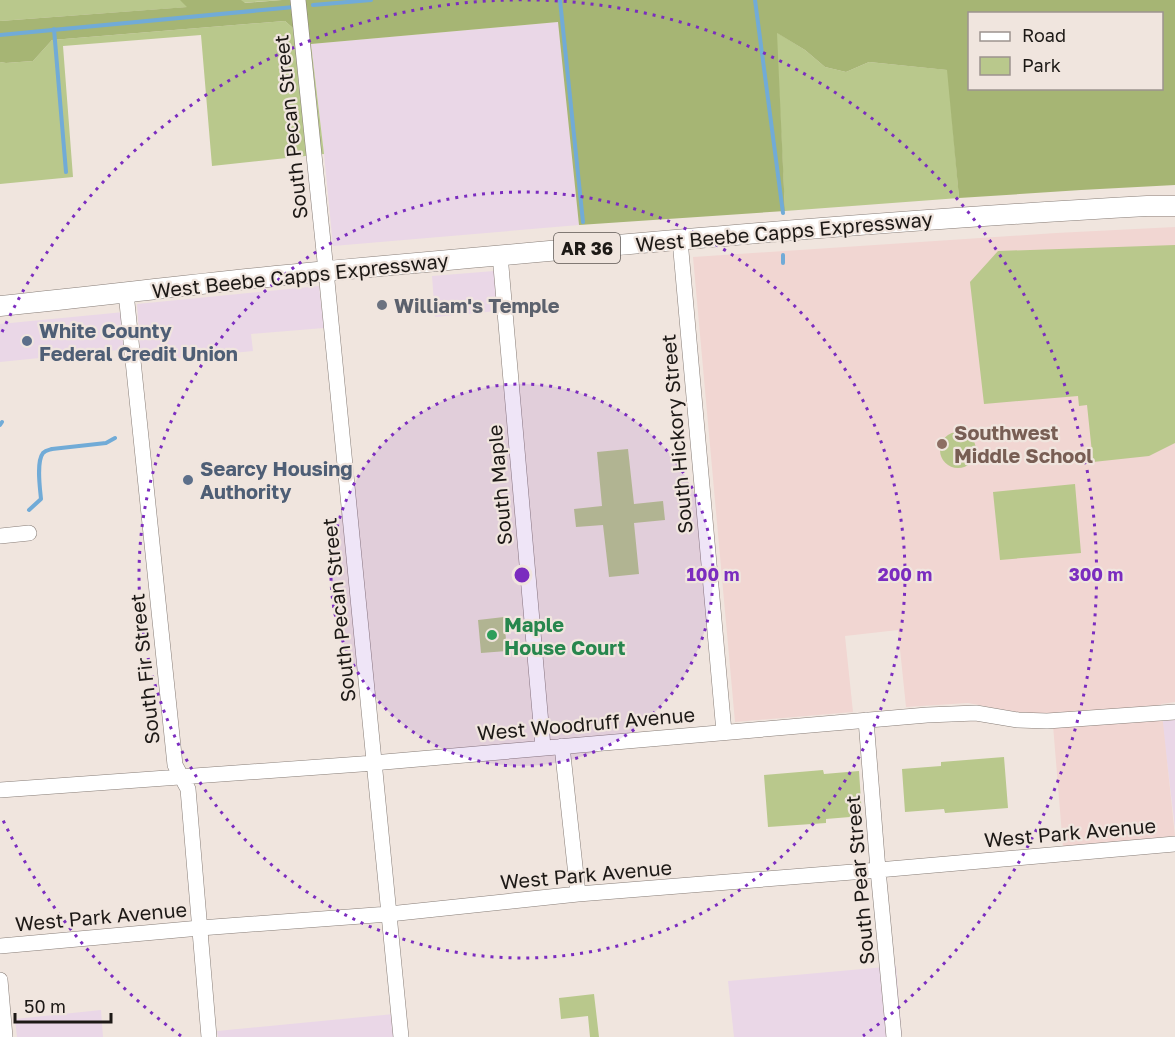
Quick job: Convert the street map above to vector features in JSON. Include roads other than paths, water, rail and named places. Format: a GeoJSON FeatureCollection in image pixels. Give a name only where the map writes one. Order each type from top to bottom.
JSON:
{"type":"FeatureCollection","features":[{"type":"Feature","properties":{"kind":"main road","name":"West Beebe Capps Expressway"},"geometry":{"type":"LineString","coordinates":[[0,306],[500,255],[940,218],[1175,206]]}},
{"type":"Feature","properties":{"kind":"street","name":"South Pecan Street"},"geometry":{"type":"LineString","coordinates":[[298,0],[327,271],[401,1037]]}},
{"type":"Feature","properties":{"kind":"street","name":"South Hickory Street"},"geometry":{"type":"LineString","coordinates":[[680,240],[724,732]]}},
{"type":"Feature","properties":{"kind":"street","name":"South Maple"},"geometry":{"type":"LineString","coordinates":[[500,255],[543,747]]}},
{"type":"Feature","properties":{"kind":"street","name":"South Fir Street"},"geometry":{"type":"LineString","coordinates":[[126,293],[175,765],[188,789],[209,1037]]}},
{"type":"Feature","properties":{"kind":"street"},"geometry":{"type":"LineString","coordinates":[[0,536],[29,533]]}},
{"type":"Feature","properties":{"kind":"street","name":"West Woodruff Avenue"},"geometry":{"type":"LineString","coordinates":[[0,790],[374,762],[976,712],[1018,720],[1047,722],[1175,712]]}},
{"type":"Feature","properties":{"kind":"street","name":"South Pear Street"},"geometry":{"type":"LineString","coordinates":[[866,720],[894,1037]]}},
{"type":"Feature","properties":{"kind":"street"},"geometry":{"type":"LineString","coordinates":[[562,746],[578,894]]}},
{"type":"Feature","properties":{"kind":"street","name":"West Park Avenue"},"geometry":{"type":"LineString","coordinates":[[0,946],[389,914],[578,894],[1175,844]]}},
{"type":"Feature","properties":{"kind":"street"},"geometry":{"type":"LineString","coordinates":[[0,980],[5,1037]]}},
{"type":"Feature","properties":{"kind":"waterway"},"geometry":{"type":"LineString","coordinates":[[313,5],[371,0]]}},
{"type":"Feature","properties":{"kind":"waterway"},"geometry":{"type":"LineString","coordinates":[[560,0],[583,222]]}},
{"type":"Feature","properties":{"kind":"waterway"},"geometry":{"type":"LineString","coordinates":[[755,0],[783,213]]}},
{"type":"Feature","properties":{"kind":"waterway"},"geometry":{"type":"LineString","coordinates":[[0,35],[294,7]]}},
{"type":"Feature","properties":{"kind":"waterway"},"geometry":{"type":"LineString","coordinates":[[54,29],[66,172]]}},
{"type":"Feature","properties":{"kind":"waterway"},"geometry":{"type":"LineString","coordinates":[[783,255],[783,263]]}},
{"type":"Feature","properties":{"kind":"waterway"},"geometry":{"type":"LineString","coordinates":[[29,510],[41,499],[39,469],[44,452],[52,449],[106,443],[115,438]]}},
{"type":"Feature","properties":{"kind":"place","name":"William's Temple"},"geometry":{"type":"Point","coordinates":[382,305]}},
{"type":"Feature","properties":{"kind":"place","name":"White County Federal Credit Union"},"geometry":{"type":"Point","coordinates":[27,341]}},
{"type":"Feature","properties":{"kind":"place","name":"Southwest Middle School"},"geometry":{"type":"Point","coordinates":[942,444]}},
{"type":"Feature","properties":{"kind":"place","name":"Searcy Housing Authority"},"geometry":{"type":"Point","coordinates":[188,480]}},
{"type":"Feature","properties":{"kind":"place","name":"Maple House Court"},"geometry":{"type":"Point","coordinates":[492,635]}}]}
